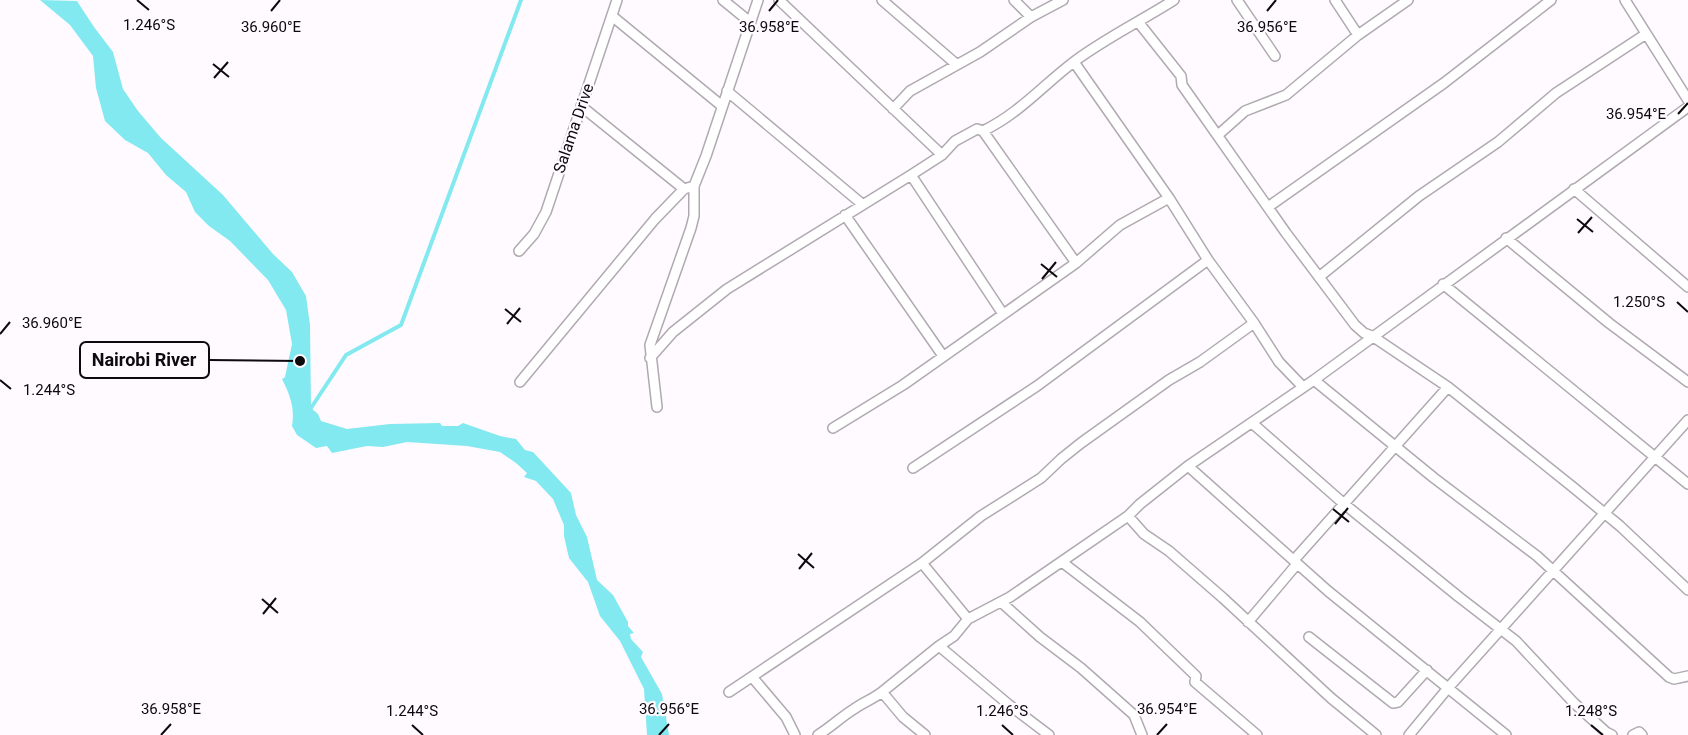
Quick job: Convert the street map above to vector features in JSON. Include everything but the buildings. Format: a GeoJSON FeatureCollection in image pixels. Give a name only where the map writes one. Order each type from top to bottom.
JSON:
{"type":"FeatureCollection","features":[{"type":"Feature","properties":{"kind":"street","name":"Salama Drive"},"geometry":{"type":"LineString","coordinates":[[519,250],[542,222],[617,0]]}},
{"type":"Feature","properties":{"kind":"street"},"geometry":{"type":"LineString","coordinates":[[723,0],[750,22]]}},
{"type":"Feature","properties":{"kind":"street"},"geometry":{"type":"LineString","coordinates":[[657,407],[650,345],[691,228],[694,186],[758,0]]}},
{"type":"Feature","properties":{"kind":"street"},"geometry":{"type":"LineString","coordinates":[[779,0],[942,155]]}},
{"type":"Feature","properties":{"kind":"street"},"geometry":{"type":"LineString","coordinates":[[882,0],[956,64]]}},
{"type":"Feature","properties":{"kind":"street"},"geometry":{"type":"LineString","coordinates":[[1014,0],[1031,17]]}},
{"type":"Feature","properties":{"kind":"street"},"geometry":{"type":"LineString","coordinates":[[893,109],[910,91],[980,52],[1031,17],[1063,0]]}},
{"type":"Feature","properties":{"kind":"street"},"geometry":{"type":"LineString","coordinates":[[982,131],[994,126],[1031,100],[1074,62],[1097,46],[1174,0]]}},
{"type":"Feature","properties":{"kind":"street"},"geometry":{"type":"LineString","coordinates":[[1237,0],[1275,56]]}},
{"type":"Feature","properties":{"kind":"street"},"geometry":{"type":"LineString","coordinates":[[1335,0],[1358,35]]}},
{"type":"Feature","properties":{"kind":"street"},"geometry":{"type":"LineString","coordinates":[[1218,135],[1245,111],[1286,95],[1358,35],[1408,0]]}},
{"type":"Feature","properties":{"kind":"street"},"geometry":{"type":"LineString","coordinates":[[1268,207],[1444,82],[1551,0]]}},
{"type":"Feature","properties":{"kind":"street"},"geometry":{"type":"LineString","coordinates":[[1625,0],[1688,100]]}},
{"type":"Feature","properties":{"kind":"street"},"geometry":{"type":"LineString","coordinates":[[612,16],[722,106]]}},
{"type":"Feature","properties":{"kind":"street"},"geometry":{"type":"LineString","coordinates":[[1139,23],[1181,76],[1182,85],[1318,277],[1355,325],[1448,387],[1605,513],[1688,590]]}},
{"type":"Feature","properties":{"kind":"street"},"geometry":{"type":"LineString","coordinates":[[1318,277],[1419,196],[1498,142],[1556,93],[1646,34]]}},
{"type":"Feature","properties":{"kind":"street"},"geometry":{"type":"LineString","coordinates":[[1074,62],[1279,362],[1303,387]]}},
{"type":"Feature","properties":{"kind":"street"},"geometry":{"type":"LineString","coordinates":[[727,91],[862,204]]}},
{"type":"Feature","properties":{"kind":"street"},"geometry":{"type":"LineString","coordinates":[[581,106],[684,189]]}},
{"type":"Feature","properties":{"kind":"street"},"geometry":{"type":"LineString","coordinates":[[818,735],[866,700],[872,700],[954,636],[968,619],[1001,602],[1128,516],[1188,466],[1314,380],[1688,107]]}},
{"type":"Feature","properties":{"kind":"street"},"geometry":{"type":"LineString","coordinates":[[650,358],[674,332],[727,289],[911,175],[942,155],[955,141],[977,129],[982,131],[1076,263]]}},
{"type":"Feature","properties":{"kind":"street"},"geometry":{"type":"LineString","coordinates":[[911,175],[1003,314]]}},
{"type":"Feature","properties":{"kind":"street"},"geometry":{"type":"LineString","coordinates":[[520,382],[654,219],[684,189],[694,186]]}},
{"type":"Feature","properties":{"kind":"street"},"geometry":{"type":"LineString","coordinates":[[1574,189],[1688,287]]}},
{"type":"Feature","properties":{"kind":"street"},"geometry":{"type":"LineString","coordinates":[[833,428],[903,385],[1076,263],[1120,225],[1169,198]]}},
{"type":"Feature","properties":{"kind":"street"},"geometry":{"type":"LineString","coordinates":[[845,215],[943,356]]}},
{"type":"Feature","properties":{"kind":"street"},"geometry":{"type":"LineString","coordinates":[[1506,238],[1609,323],[1688,382]]}},
{"type":"Feature","properties":{"kind":"street"},"geometry":{"type":"LineString","coordinates":[[913,468],[1037,386],[1208,260]]}},
{"type":"Feature","properties":{"kind":"street"},"geometry":{"type":"LineString","coordinates":[[1443,284],[1688,484]]}},
{"type":"Feature","properties":{"kind":"street"},"geometry":{"type":"LineString","coordinates":[[729,692],[922,563],[981,516],[1041,478],[1081,443],[1254,323]]}},
{"type":"Feature","properties":{"kind":"street"},"geometry":{"type":"LineString","coordinates":[[1314,380],[1442,485],[1554,570],[1669,677],[1674,679],[1688,676]]}},
{"type":"Feature","properties":{"kind":"street"},"geometry":{"type":"LineString","coordinates":[[1248,622],[1343,503],[1448,387]]}},
{"type":"Feature","properties":{"kind":"street"},"geometry":{"type":"LineString","coordinates":[[1409,735],[1448,687],[1688,420]]}},
{"type":"Feature","properties":{"kind":"street"},"geometry":{"type":"LineString","coordinates":[[1252,423],[1343,503],[1516,641],[1574,703],[1612,735]]}},
{"type":"Feature","properties":{"kind":"street"},"geometry":{"type":"LineString","coordinates":[[1188,466],[1295,562],[1506,735]]}},
{"type":"Feature","properties":{"kind":"street"},"geometry":{"type":"LineString","coordinates":[[1128,516],[1144,534],[1169,551],[1331,698],[1376,735]]}},
{"type":"Feature","properties":{"kind":"street"},"geometry":{"type":"LineString","coordinates":[[1062,562],[1140,622],[1196,676],[1195,682],[1257,735]]}},
{"type":"Feature","properties":{"kind":"street"},"geometry":{"type":"LineString","coordinates":[[922,563],[968,619]]}},
{"type":"Feature","properties":{"kind":"street"},"geometry":{"type":"LineString","coordinates":[[1001,602],[1082,668],[1134,716],[1142,735]]}},
{"type":"Feature","properties":{"kind":"street"},"geometry":{"type":"LineString","coordinates":[[1309,637],[1393,703],[1398,702],[1427,670]]}},
{"type":"Feature","properties":{"kind":"street"},"geometry":{"type":"LineString","coordinates":[[939,646],[1049,735]]}},
{"type":"Feature","properties":{"kind":"street"},"geometry":{"type":"LineString","coordinates":[[753,678],[786,717],[795,735]]}},
{"type":"Feature","properties":{"kind":"street"},"geometry":{"type":"LineString","coordinates":[[882,692],[903,717],[925,735]]}},
{"type":"Feature","properties":{"kind":"street"},"geometry":{"type":"LineString","coordinates":[[1633,735],[1639,732],[1642,735]]}},
{"type":"Feature","properties":{"kind":"water"},"geometry":{"type":"Polygon","coordinates":[[[40,0],[77,1],[113,52],[123,89],[138,111],[161,138],[223,195],[273,254],[292,272],[306,296],[310,325],[311,408],[318,414],[321,421],[347,429],[390,424],[440,423],[442,426],[458,426],[463,423],[516,439],[525,450],[533,452],[571,493],[576,515],[587,537],[597,580],[613,595],[628,626],[634,633],[630,634],[631,639],[643,652],[641,657],[662,694],[669,735],[647,735],[644,689],[620,641],[600,616],[588,582],[569,558],[564,525],[553,499],[536,481],[524,477],[527,473],[516,463],[500,452],[467,446],[407,442],[383,447],[367,446],[332,453],[327,446],[316,448],[297,435],[292,426],[291,402],[282,379],[285,377],[292,344],[286,310],[268,280],[230,241],[209,226],[195,212],[186,192],[166,175],[148,153],[125,140],[105,121],[96,88],[93,56],[70,25],[40,0]]]}},
{"type":"Feature","properties":{"kind":"waterway"},"geometry":{"type":"LineString","coordinates":[[309,411],[346,355],[401,325],[521,0]]}},
{"type":"Feature","properties":{"kind":"place","name":"Nairobi River"},"geometry":{"type":"Point","coordinates":[300,361]}}]}
